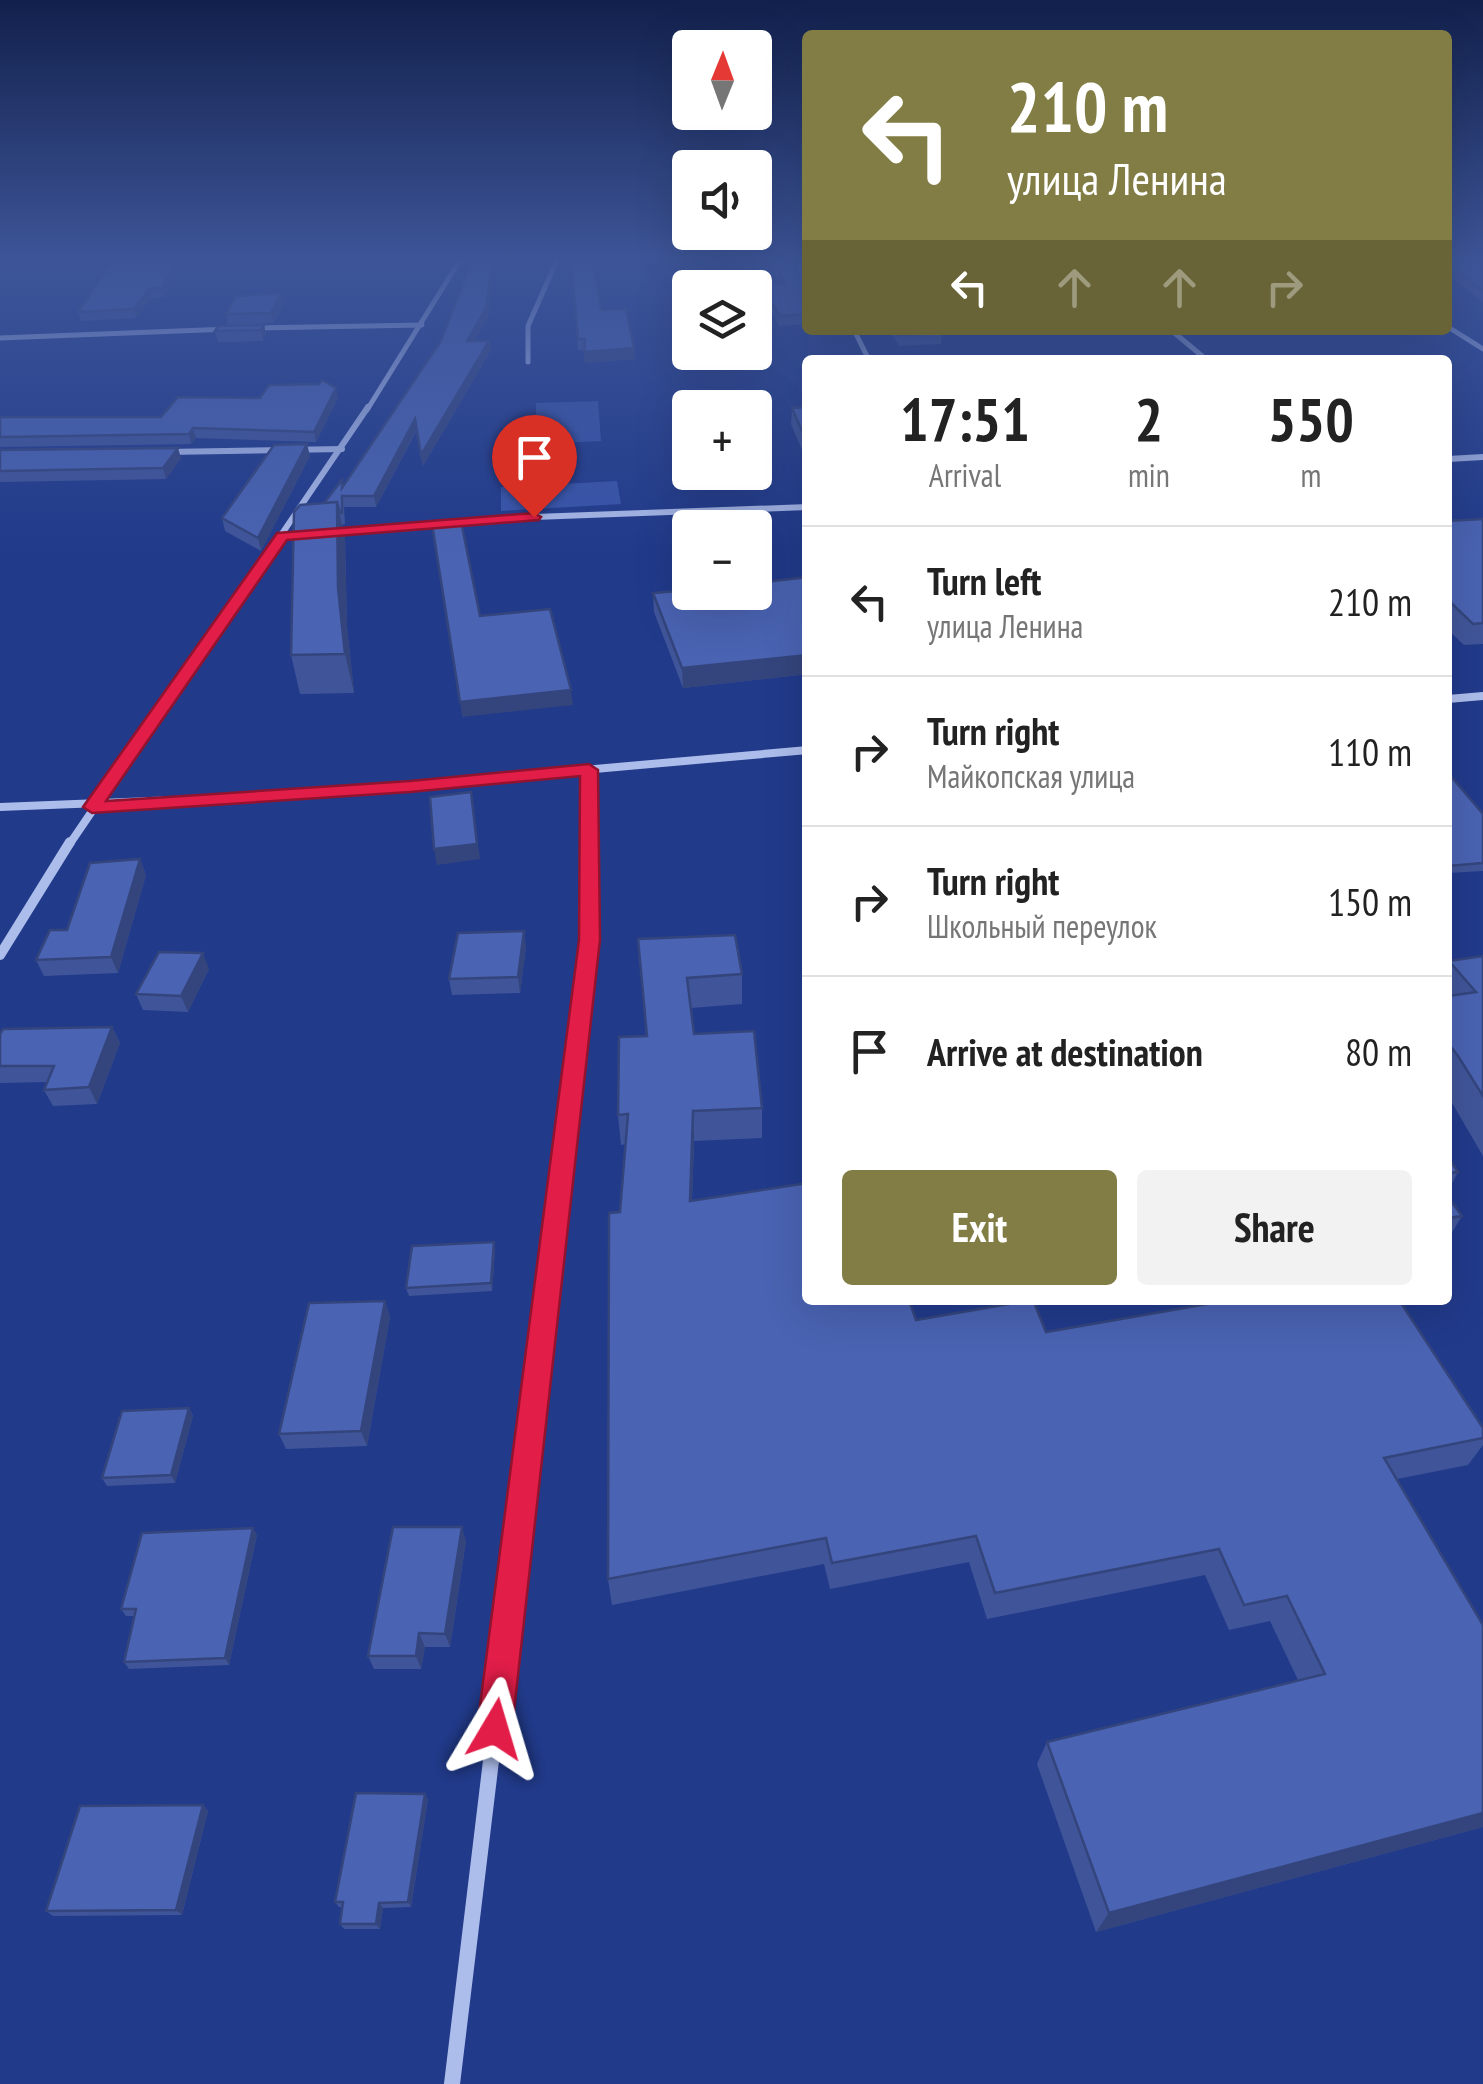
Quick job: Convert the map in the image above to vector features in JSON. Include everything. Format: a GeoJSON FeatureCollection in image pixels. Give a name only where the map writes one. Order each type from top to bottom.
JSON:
{"type":"FeatureCollection","features":[{"type":"Feature","properties":{"kind":"street"},"geometry":{"type":"LineString","coordinates":[[0,955],[92,807],[342,449],[401,357]]}},
{"type":"Feature","properties":{"kind":"street"},"geometry":{"type":"LineString","coordinates":[[528,357],[528,362]]}},
{"type":"Feature","properties":{"kind":"street"},"geometry":{"type":"LineString","coordinates":[[152,452],[342,449]]}},
{"type":"Feature","properties":{"kind":"street"},"geometry":{"type":"LineString","coordinates":[[1452,459],[1483,458]]}},
{"type":"Feature","properties":{"kind":"street"},"geometry":{"type":"LineString","coordinates":[[321,533],[534,517],[802,507]]}},
{"type":"Feature","properties":{"kind":"street"},"geometry":{"type":"LineString","coordinates":[[282,536],[302,534]]}},
{"type":"Feature","properties":{"kind":"street"},"geometry":{"type":"LineString","coordinates":[[1452,698],[1483,696]]}},
{"type":"Feature","properties":{"kind":"street"},"geometry":{"type":"LineString","coordinates":[[0,807],[92,807],[410,786],[802,751]]}},
{"type":"Feature","properties":{"kind":"street"},"geometry":{"type":"LineString","coordinates":[[452,2084],[589,940],[589,770]]}},
{"type":"Feature","properties":{"kind":"shaded area"},"geometry":{"type":"Polygon","coordinates":[[[598,401],[601,441],[536,444],[536,403],[598,401]]]}},
{"type":"Feature","properties":{"kind":"shaded area"},"geometry":{"type":"Polygon","coordinates":[[[617,481],[621,504],[501,511],[501,487],[617,481]]]}},
{"type":"Feature","properties":{"kind":"building"},"geometry":{"type":"Polygon","coordinates":[[[430,357],[479,357],[421,455],[415,419],[374,496],[342,496],[340,513],[337,502],[324,503],[342,480],[342,488],[430,357]]]}},
{"type":"Feature","properties":{"kind":"building"},"geometry":{"type":"Polygon","coordinates":[[[322,380],[336,388],[314,432],[193,428],[189,434],[0,437],[0,417],[161,417],[178,397],[260,398],[269,385],[319,384],[322,380]]]}},
{"type":"Feature","properties":{"kind":"building"},"geometry":{"type":"Polygon","coordinates":[[[802,407],[802,431],[792,408],[802,407]]]}},
{"type":"Feature","properties":{"kind":"building"},"geometry":{"type":"Polygon","coordinates":[[[307,444],[258,538],[222,518],[274,445],[307,444]]]}},
{"type":"Feature","properties":{"kind":"building"},"geometry":{"type":"Polygon","coordinates":[[[178,448],[163,468],[0,471],[0,450],[178,448]]]}},
{"type":"Feature","properties":{"kind":"building"},"geometry":{"type":"Polygon","coordinates":[[[337,502],[338,588],[345,654],[291,655],[294,512],[300,505],[337,502]]]}},
{"type":"Feature","properties":{"kind":"building"},"geometry":{"type":"Polygon","coordinates":[[[1483,519],[1483,623],[1473,624],[1452,604],[1452,521],[1483,519]]]}},
{"type":"Feature","properties":{"kind":"building"},"geometry":{"type":"Polygon","coordinates":[[[461,521],[480,616],[550,609],[571,690],[460,702],[432,524],[461,521]]]}},
{"type":"Feature","properties":{"kind":"building"},"geometry":{"type":"Polygon","coordinates":[[[802,578],[802,656],[682,668],[653,593],[672,591],[672,610],[772,610],[772,581],[802,578]]]}},
{"type":"Feature","properties":{"kind":"building"},"geometry":{"type":"Polygon","coordinates":[[[1452,778],[1483,814],[1483,863],[1452,866],[1452,778]]]}},
{"type":"Feature","properties":{"kind":"building"},"geometry":{"type":"Polygon","coordinates":[[[471,792],[477,844],[434,849],[430,797],[471,792]]]}},
{"type":"Feature","properties":{"kind":"building"},"geometry":{"type":"Polygon","coordinates":[[[140,859],[111,957],[36,960],[50,930],[67,930],[90,863],[140,859]]]}},
{"type":"Feature","properties":{"kind":"building"},"geometry":{"type":"Polygon","coordinates":[[[524,931],[518,977],[449,979],[458,933],[524,931]]]}},
{"type":"Feature","properties":{"kind":"building"},"geometry":{"type":"Polygon","coordinates":[[[735,935],[742,974],[687,978],[694,1034],[754,1031],[762,1108],[693,1111],[690,1201],[802,1184],[802,1305],[911,1305],[916,1320],[1004,1305],[1035,1305],[1046,1332],[1201,1305],[1402,1305],[1483,1428],[1483,1438],[1384,1458],[1483,1625],[1483,1813],[1109,1913],[1047,1742],[1325,1674],[1287,1596],[1244,1605],[1219,1549],[995,1593],[976,1536],[832,1563],[826,1538],[608,1579],[609,1213],[620,1212],[628,1114],[618,1115],[619,1037],[647,1036],[638,939],[735,935]]]}},
{"type":"Feature","properties":{"kind":"building"},"geometry":{"type":"Polygon","coordinates":[[[159,952],[203,953],[181,996],[136,994],[159,952]]]}},
{"type":"Feature","properties":{"kind":"building"},"geometry":{"type":"Polygon","coordinates":[[[1483,956],[1483,1096],[1452,1048],[1452,995],[1476,992],[1452,961],[1483,956]]]}},
{"type":"Feature","properties":{"kind":"building"},"geometry":{"type":"Polygon","coordinates":[[[112,1027],[89,1087],[44,1090],[54,1066],[0,1066],[3,1029],[112,1027]]]}},
{"type":"Feature","properties":{"kind":"building"},"geometry":{"type":"Polygon","coordinates":[[[1452,1202],[1462,1216],[1452,1217],[1452,1202]]]}},
{"type":"Feature","properties":{"kind":"building"},"geometry":{"type":"Polygon","coordinates":[[[494,1242],[491,1283],[406,1288],[412,1246],[494,1242]]]}},
{"type":"Feature","properties":{"kind":"building"},"geometry":{"type":"Polygon","coordinates":[[[385,1301],[361,1431],[279,1434],[309,1303],[385,1301]]]}},
{"type":"Feature","properties":{"kind":"building"},"geometry":{"type":"Polygon","coordinates":[[[189,1408],[171,1475],[102,1478],[122,1411],[189,1408]]]}},
{"type":"Feature","properties":{"kind":"building"},"geometry":{"type":"Polygon","coordinates":[[[393,1527],[462,1527],[445,1634],[419,1633],[416,1656],[368,1656],[393,1527]]]}},
{"type":"Feature","properties":{"kind":"building"},"geometry":{"type":"Polygon","coordinates":[[[253,1528],[225,1658],[124,1662],[136,1609],[121,1609],[142,1533],[253,1528]]]}},
{"type":"Feature","properties":{"kind":"building"},"geometry":{"type":"Polygon","coordinates":[[[356,1793],[425,1794],[408,1902],[379,1903],[376,1924],[340,1924],[343,1902],[335,1902],[356,1793]]]}},
{"type":"Feature","properties":{"kind":"building"},"geometry":{"type":"Polygon","coordinates":[[[203,1805],[176,1910],[46,1911],[80,1806],[203,1805]]]}},
{"type":"Feature","properties":{"kind":"route"},"geometry":{"type":"LineString","coordinates":[[495,1729],[589,940],[589,770],[92,807],[282,536],[534,517]]}}]}
